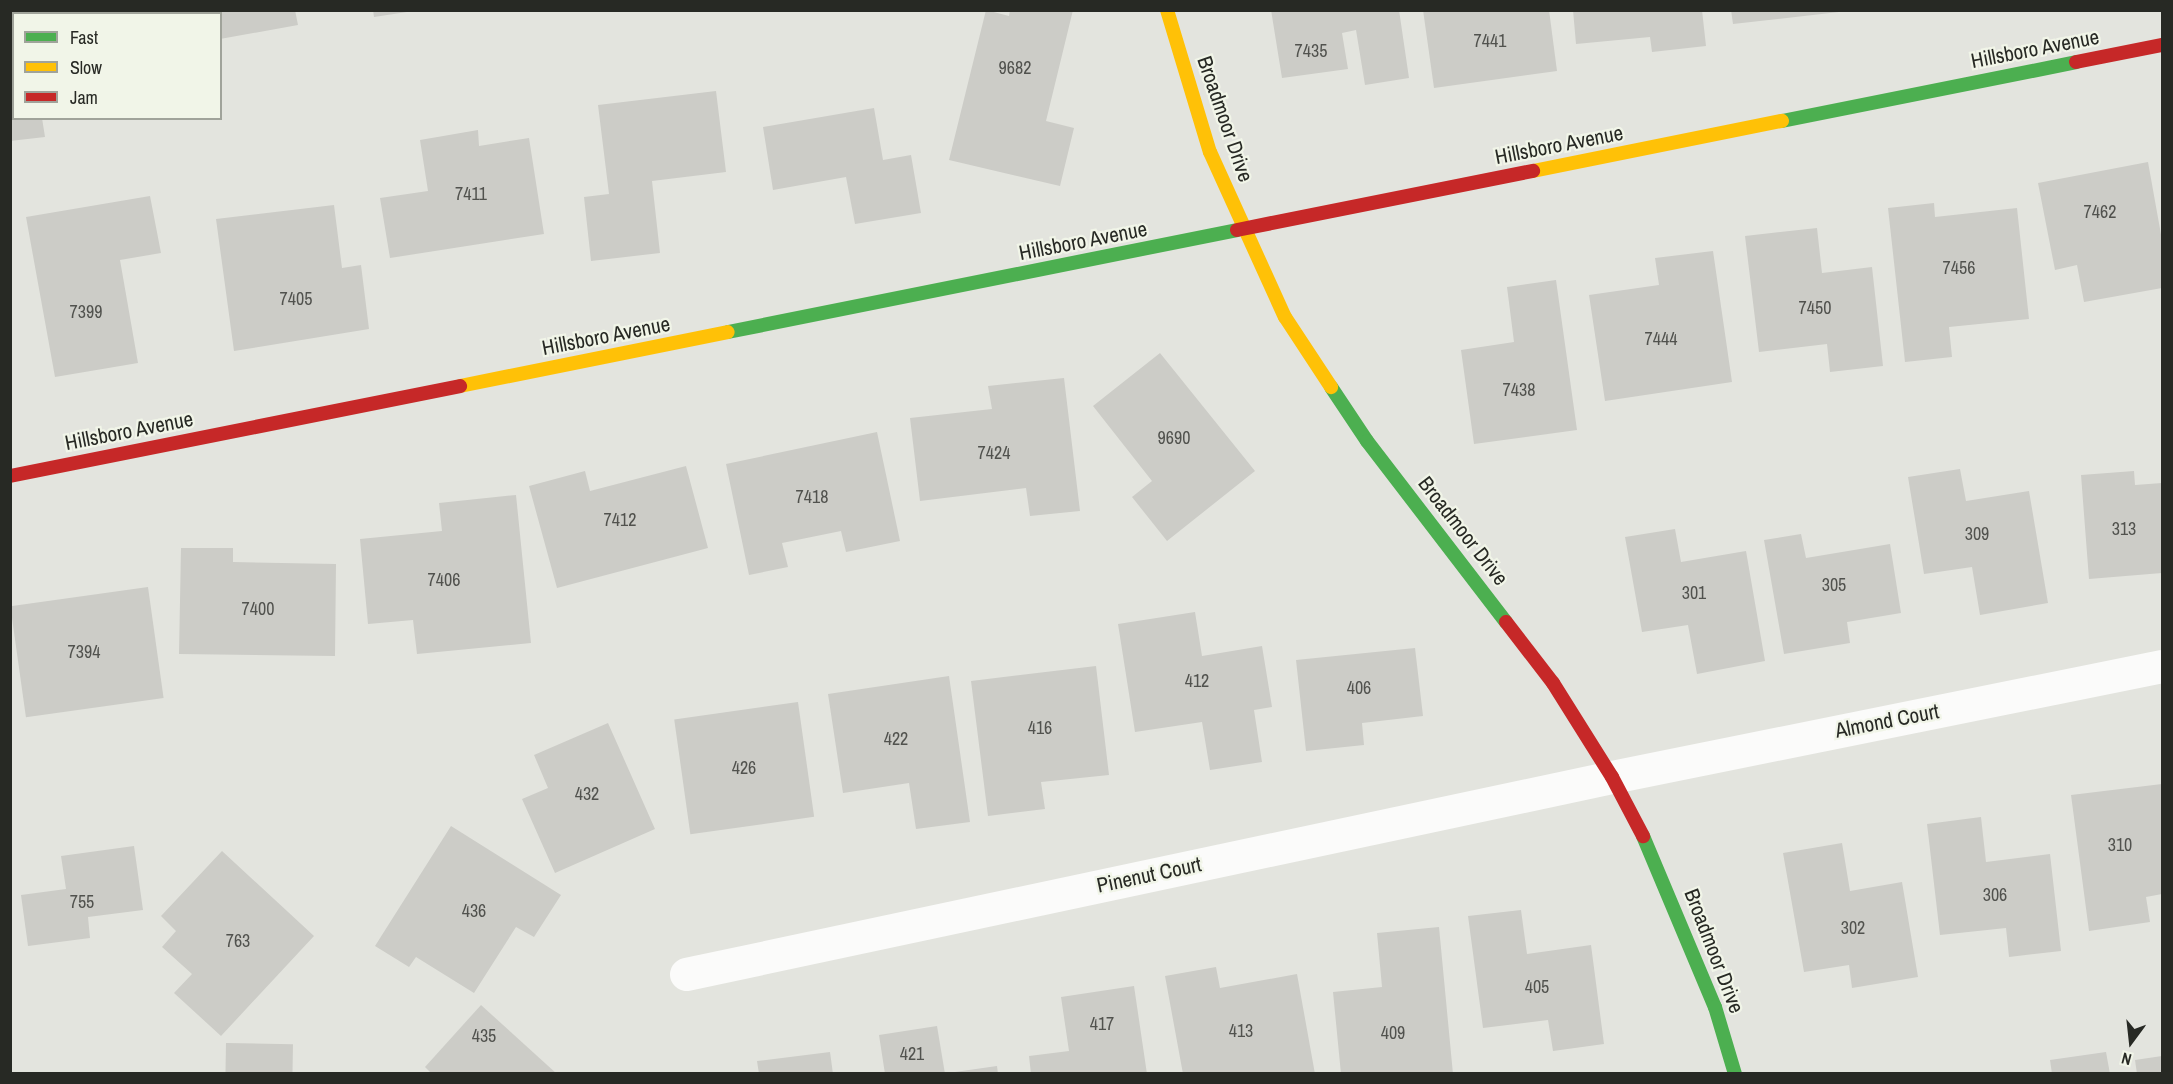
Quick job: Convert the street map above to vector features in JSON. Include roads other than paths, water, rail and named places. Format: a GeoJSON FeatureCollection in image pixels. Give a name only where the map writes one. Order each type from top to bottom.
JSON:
{"type":"FeatureCollection","features":[{"type":"Feature","properties":{"kind":"street","name":"Broadmoor Drive"},"geometry":{"type":"LineString","coordinates":[[1167,10],[1210,152],[1285,317],[1367,441],[1553,683],[1612,777],[1659,867],[1715,1007],[1736,1074]]}},
{"type":"Feature","properties":{"kind":"street","name":"Hillsboro Avenue"},"geometry":{"type":"LineString","coordinates":[[10,476],[2163,45]]}},
{"type":"Feature","properties":{"kind":"street","name":"Almond Court"},"geometry":{"type":"LineString","coordinates":[[1612,777],[2163,666]]}},
{"type":"Feature","properties":{"kind":"street","name":"Pinenut Court"},"geometry":{"type":"LineString","coordinates":[[686,974],[1612,777]]}}]}
